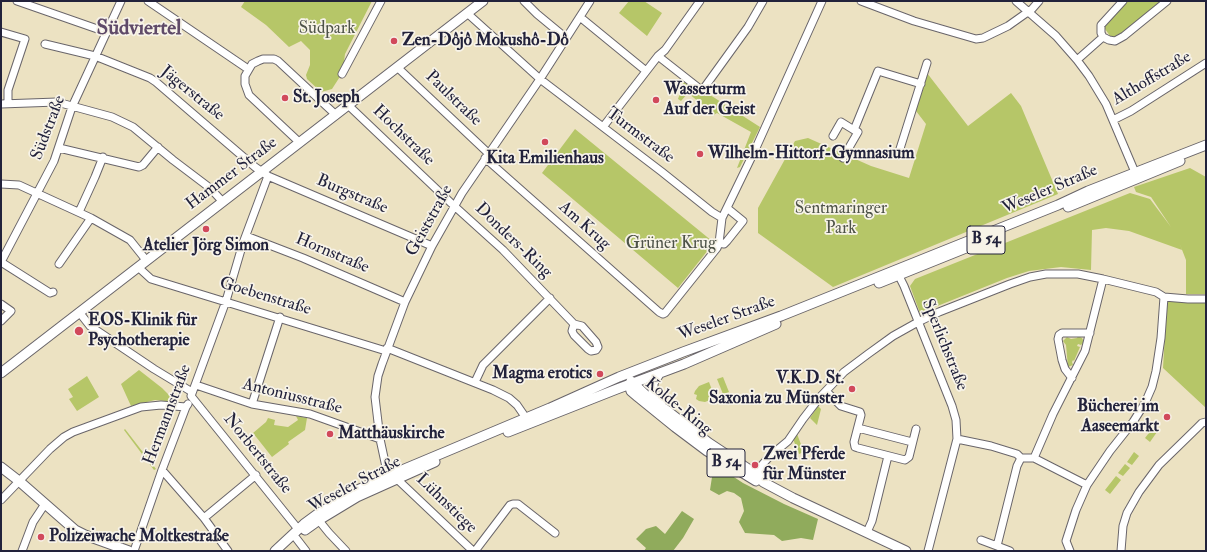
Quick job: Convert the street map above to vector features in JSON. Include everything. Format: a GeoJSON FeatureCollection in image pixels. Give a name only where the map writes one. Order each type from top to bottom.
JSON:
{"type":"FeatureCollection","features":[{"type":"Feature","properties":{"kind":"main road","name":"Hammer Straße"},"geometry":{"type":"LineString","coordinates":[[1,373],[222,201],[265,174],[299,142],[483,1]]}},
{"type":"Feature","properties":{"kind":"main road","name":"Weseler Straße"},"geometry":{"type":"LineString","coordinates":[[1136,175],[1206,145]]}},
{"type":"Feature","properties":{"kind":"main road","name":"Weseler Straße"},"geometry":{"type":"LineString","coordinates":[[275,551],[344,497],[659,374],[1058,205],[1088,190],[1206,151]]}},
{"type":"Feature","properties":{"kind":"main road","name":"Weseler Straße"},"geometry":{"type":"LineString","coordinates":[[393,479],[574,396],[683,352],[897,273]]}},
{"type":"Feature","properties":{"kind":"main road","name":"Kolde-Ring"},"geometry":{"type":"LineString","coordinates":[[659,374],[653,383],[653,390],[656,397],[665,409]]}},
{"type":"Feature","properties":{"kind":"main road","name":"Kolde-Ring"},"geometry":{"type":"LineString","coordinates":[[626,375],[631,384],[652,401],[760,478],[793,498],[906,551]]}},
{"type":"Feature","properties":{"kind":"main road","name":"Kolde-Ring"},"geometry":{"type":"LineString","coordinates":[[631,384],[631,391],[691,440],[754,480],[759,482],[760,478]]}},
{"type":"Feature","properties":{"kind":"main road"},"geometry":{"type":"LineString","coordinates":[[1,467],[80,533],[129,551]]}},
{"type":"Feature","properties":{"kind":"main road","name":"Weseler Straße"},"geometry":{"type":"LineString","coordinates":[[281,551],[297,533]]}},
{"type":"Feature","properties":{"kind":"street"},"geometry":{"type":"LineString","coordinates":[[17,1],[106,32]]}},
{"type":"Feature","properties":{"kind":"street","name":"Südstraße"},"geometry":{"type":"LineString","coordinates":[[1,262],[54,161],[72,107],[121,1]]}},
{"type":"Feature","properties":{"kind":"street"},"geometry":{"type":"LineString","coordinates":[[148,1],[248,69]]}},
{"type":"Feature","properties":{"kind":"street"},"geometry":{"type":"LineString","coordinates":[[342,74],[381,1]]}},
{"type":"Feature","properties":{"kind":"street"},"geometry":{"type":"LineString","coordinates":[[524,1],[566,38]]}},
{"type":"Feature","properties":{"kind":"street","name":"Geiststraße"},"geometry":{"type":"LineString","coordinates":[[393,479],[384,459],[375,397],[378,376],[405,302],[432,246],[454,206],[486,156],[540,79],[590,1]]}},
{"type":"Feature","properties":{"kind":"street"},"geometry":{"type":"LineString","coordinates":[[603,127],[658,56],[665,50],[700,1]]}},
{"type":"Feature","properties":{"kind":"street"},"geometry":{"type":"LineString","coordinates":[[658,56],[700,89],[704,88],[748,27],[763,1]]}},
{"type":"Feature","properties":{"kind":"street"},"geometry":{"type":"LineString","coordinates":[[727,208],[743,221],[724,244],[719,244],[722,218],[755,150],[822,1]]}},
{"type":"Feature","properties":{"kind":"street"},"geometry":{"type":"LineString","coordinates":[[861,1],[877,4],[921,23],[976,38],[983,38],[1008,26],[1028,12],[1039,1]]}},
{"type":"Feature","properties":{"kind":"street"},"geometry":{"type":"LineString","coordinates":[[1016,1],[1056,36],[1089,76],[1102,97],[1113,120],[1136,175]]}},
{"type":"Feature","properties":{"kind":"street"},"geometry":{"type":"LineString","coordinates":[[1123,1],[1101,25],[1100,29],[1103,37],[1111,41],[1115,41],[1124,36],[1166,1]]}},
{"type":"Feature","properties":{"kind":"street","name":"Turmstraße"},"geometry":{"type":"LineString","coordinates":[[467,13],[540,79],[712,212],[722,218]]}},
{"type":"Feature","properties":{"kind":"street"},"geometry":{"type":"LineString","coordinates":[[580,17],[646,71]]}},
{"type":"Feature","properties":{"kind":"street"},"geometry":{"type":"LineString","coordinates":[[1,32],[25,39],[8,90],[5,104],[57,102],[112,116],[133,128],[158,147],[210,188],[222,201]]}},
{"type":"Feature","properties":{"kind":"street"},"geometry":{"type":"LineString","coordinates":[[1077,60],[1103,37]]}},
{"type":"Feature","properties":{"kind":"street","name":"Jägerstraße"},"geometry":{"type":"LineString","coordinates":[[46,44],[95,56],[144,75],[156,82],[265,174]]}},
{"type":"Feature","properties":{"kind":"street"},"geometry":{"type":"LineString","coordinates":[[299,142],[249,95],[245,84],[245,76],[248,69],[258,61],[263,59],[274,59],[278,61],[336,115]]}},
{"type":"Feature","properties":{"kind":"street"},"geometry":{"type":"LineString","coordinates":[[898,155],[927,63]]}},
{"type":"Feature","properties":{"kind":"street","name":"Althoffstraße"},"geometry":{"type":"LineString","coordinates":[[1113,120],[1131,111],[1206,63]]}},
{"type":"Feature","properties":{"kind":"street","name":"Paulstraße"},"geometry":{"type":"LineString","coordinates":[[397,66],[486,156]]}},
{"type":"Feature","properties":{"kind":"street"},"geometry":{"type":"LineString","coordinates":[[854,130],[878,71],[921,84]]}},
{"type":"Feature","properties":{"kind":"street","name":"Hochstraße"},"geometry":{"type":"LineString","coordinates":[[348,105],[454,206]]}},
{"type":"Feature","properties":{"kind":"street"},"geometry":{"type":"LineString","coordinates":[[833,136],[841,122],[858,132],[843,158]]}},
{"type":"Feature","properties":{"kind":"street"},"geometry":{"type":"LineString","coordinates":[[59,148],[103,157],[139,167],[143,165],[158,147]]}},
{"type":"Feature","properties":{"kind":"street","name":"Am Krug"},"geometry":{"type":"LineString","coordinates":[[486,156],[663,314],[712,255],[719,244]]}},
{"type":"Feature","properties":{"kind":"street"},"geometry":{"type":"LineString","coordinates":[[79,212],[103,157]]}},
{"type":"Feature","properties":{"kind":"street","name":"Hermannstraße"},"geometry":{"type":"LineString","coordinates":[[134,551],[186,407],[192,400],[191,396],[226,301],[265,174]]}},
{"type":"Feature","properties":{"kind":"street","name":"Burgstraße"},"geometry":{"type":"LineString","coordinates":[[265,174],[432,246]]}},
{"type":"Feature","properties":{"kind":"street"},"geometry":{"type":"LineString","coordinates":[[1,184],[18,185],[91,218],[130,240],[146,260]]}},
{"type":"Feature","properties":{"kind":"street","name":"Donders-Ring"},"geometry":{"type":"LineString","coordinates":[[454,206],[503,250],[574,324]]}},
{"type":"Feature","properties":{"kind":"street"},"geometry":{"type":"LineString","coordinates":[[59,264],[91,218]]}},
{"type":"Feature","properties":{"kind":"street","name":"Hornstraße"},"geometry":{"type":"LineString","coordinates":[[246,236],[303,258],[405,302]]}},
{"type":"Feature","properties":{"kind":"street"},"geometry":{"type":"LineString","coordinates":[[1,262],[50,293],[53,292]]}},
{"type":"Feature","properties":{"kind":"street","name":"Goebenstraße"},"geometry":{"type":"LineString","coordinates":[[138,267],[151,279],[387,349],[475,382],[509,398],[517,405],[526,418]]}},
{"type":"Feature","properties":{"kind":"street","name":"Sperlichstraße"},"geometry":{"type":"LineString","coordinates":[[897,273],[904,286],[955,415],[957,436],[928,551]]}},
{"type":"Feature","properties":{"kind":"street"},"geometry":{"type":"LineString","coordinates":[[760,478],[761,466],[770,456],[788,441],[803,419],[844,372],[893,336],[918,322],[963,302],[1030,277],[1046,274],[1088,276],[1156,292],[1164,296],[1206,299]]}},
{"type":"Feature","properties":{"kind":"street"},"geometry":{"type":"LineString","coordinates":[[1034,458],[1047,427],[1085,351],[1103,279]]}},
{"type":"Feature","properties":{"kind":"street"},"geometry":{"type":"LineString","coordinates":[[1070,551],[1066,541],[1076,510],[1087,485],[1146,403],[1152,387],[1156,372],[1164,296]]}},
{"type":"Feature","properties":{"kind":"street","name":"Donders-Ring"},"geometry":{"type":"LineString","coordinates":[[475,382],[483,365],[550,298]]}},
{"type":"Feature","properties":{"kind":"street"},"geometry":{"type":"LineString","coordinates":[[1,304],[11,311],[1,321]]}},
{"type":"Feature","properties":{"kind":"street","name":"Antoniusstraße"},"geometry":{"type":"LineString","coordinates":[[79,312],[90,326],[154,369],[194,388],[252,404],[310,414],[380,439]]}},
{"type":"Feature","properties":{"kind":"street"},"geometry":{"type":"LineString","coordinates":[[252,404],[280,318]]}},
{"type":"Feature","properties":{"kind":"street"},"geometry":{"type":"LineString","coordinates":[[1072,378],[1065,368],[1062,360],[1058,339],[1059,335],[1062,333],[1090,333]]}},
{"type":"Feature","properties":{"kind":"street"},"geometry":{"type":"LineString","coordinates":[[826,391],[841,406],[860,412],[861,414],[854,442],[855,447],[905,460],[909,457],[916,429]]}},
{"type":"Feature","properties":{"kind":"street","name":"Norbertstraße"},"geometry":{"type":"LineString","coordinates":[[192,400],[256,475],[297,533],[306,551]]}},
{"type":"Feature","properties":{"kind":"street"},"geometry":{"type":"LineString","coordinates":[[1,500],[50,448],[73,432],[141,407],[160,405],[186,407]]}},
{"type":"Feature","properties":{"kind":"street"},"geometry":{"type":"LineString","coordinates":[[1121,551],[1123,526],[1139,492],[1159,465],[1197,428],[1206,422]]}},
{"type":"Feature","properties":{"kind":"street"},"geometry":{"type":"LineString","coordinates":[[858,428],[912,442]]}},
{"type":"Feature","properties":{"kind":"street"},"geometry":{"type":"LineString","coordinates":[[957,436],[1017,454],[1022,458],[1034,458],[1087,485]]}},
{"type":"Feature","properties":{"kind":"street"},"geometry":{"type":"LineString","coordinates":[[867,532],[872,522],[888,456]]}},
{"type":"Feature","properties":{"kind":"street"},"geometry":{"type":"LineString","coordinates":[[997,546],[1017,466],[1022,458]]}},
{"type":"Feature","properties":{"kind":"street"},"geometry":{"type":"LineString","coordinates":[[162,470],[204,518],[228,551]]}},
{"type":"Feature","properties":{"kind":"street"},"geometry":{"type":"LineString","coordinates":[[204,518],[256,475]]}},
{"type":"Feature","properties":{"kind":"street","name":"Lühnstiege"},"geometry":{"type":"LineString","coordinates":[[393,479],[475,551]]}},
{"type":"Feature","properties":{"kind":"street"},"geometry":{"type":"LineString","coordinates":[[22,551],[33,522],[44,504]]}},
{"type":"Feature","properties":{"kind":"street"},"geometry":{"type":"LineString","coordinates":[[475,551],[510,505],[513,504],[518,504],[555,533]]}},
{"type":"Feature","properties":{"kind":"street"},"geometry":{"type":"LineString","coordinates":[[317,518],[346,551]]}},
{"type":"Feature","properties":{"kind":"street"},"geometry":{"type":"LineString","coordinates":[[981,540],[1010,551]]}},
{"type":"Feature","properties":{"kind":"green space","name":"Südpark"},"geometry":{"type":"Polygon","coordinates":[[[245,1],[372,1],[345,54],[344,62],[339,71],[341,75],[332,89],[321,92],[307,79],[306,75],[310,65],[310,50],[301,41],[289,47],[266,25],[241,7],[245,1]]]}},
{"type":"Feature","properties":{"kind":"green space"},"geometry":{"type":"Polygon","coordinates":[[[629,1],[644,1],[662,13],[647,36],[619,13],[629,1]]]}},
{"type":"Feature","properties":{"kind":"green space"},"geometry":{"type":"Polygon","coordinates":[[[1126,1],[1163,1],[1115,39],[1110,36],[1103,26],[1126,1]]]}},
{"type":"Feature","properties":{"kind":"green space","name":"Sentmaringer Park"},"geometry":{"type":"Polygon","coordinates":[[[927,73],[968,126],[1011,93],[1021,106],[1058,194],[833,287],[758,233],[758,208],[795,141],[808,138],[871,166],[909,178],[926,124],[916,111],[927,73]]]}},
{"type":"Feature","properties":{"kind":"green space"},"geometry":{"type":"Polygon","coordinates":[[[684,82],[704,95],[707,93],[760,127],[740,167],[737,168],[751,132],[717,113],[712,116],[710,113],[711,112],[688,93],[681,101],[678,99],[684,82]]]}},
{"type":"Feature","properties":{"kind":"green space","name":"Grüner Krug"},"geometry":{"type":"Polygon","coordinates":[[[575,129],[712,241],[712,245],[678,288],[542,173],[575,129]]]}},
{"type":"Feature","properties":{"kind":"green space"},"geometry":{"type":"Polygon","coordinates":[[[1190,168],[1206,177],[1206,294],[1186,294],[1186,260],[1179,242],[1182,250],[1129,231],[1106,228],[1092,230],[1091,270],[1061,267],[1029,271],[1007,278],[920,313],[910,286],[915,279],[1130,193],[1150,199],[1171,227],[1151,197],[1136,192],[1134,187],[1190,168]]]}},
{"type":"Feature","properties":{"kind":"green space"},"geometry":{"type":"Polygon","coordinates":[[[1167,299],[1206,302],[1206,408],[1163,368],[1167,299]]]}},
{"type":"Feature","properties":{"kind":"green space"},"geometry":{"type":"Polygon","coordinates":[[[1078,336],[1082,338],[1084,342],[1081,345],[1078,344],[1077,346],[1080,347],[1074,361],[1073,360],[1072,362],[1073,365],[1068,367],[1066,345],[1063,341],[1067,337],[1071,339],[1077,338],[1078,336]]]}},
{"type":"Feature","properties":{"kind":"green space"},"geometry":{"type":"Polygon","coordinates":[[[139,370],[162,388],[176,402],[155,400],[131,406],[121,384],[139,370]]]}},
{"type":"Feature","properties":{"kind":"green space"},"geometry":{"type":"Polygon","coordinates":[[[87,376],[99,397],[77,411],[69,399],[73,397],[68,389],[87,376]]]}},
{"type":"Feature","properties":{"kind":"green space"},"geometry":{"type":"Polygon","coordinates":[[[723,377],[729,392],[723,394],[717,379],[723,377]]]}},
{"type":"Feature","properties":{"kind":"green space"},"geometry":{"type":"Polygon","coordinates":[[[709,382],[715,398],[705,402],[699,401],[696,399],[697,395],[694,394],[695,391],[699,386],[709,382]]]}},
{"type":"Feature","properties":{"kind":"green space"},"geometry":{"type":"Polygon","coordinates":[[[818,406],[821,409],[817,425],[810,418],[818,406]]]}},
{"type":"Feature","properties":{"kind":"green space"},"geometry":{"type":"Polygon","coordinates":[[[296,416],[307,418],[305,430],[288,442],[289,444],[272,457],[253,433],[266,422],[268,418],[275,420],[274,425],[288,427],[298,420],[296,416]]]}},
{"type":"Feature","properties":{"kind":"green space"},"geometry":{"type":"Polygon","coordinates":[[[125,429],[156,469],[154,470],[124,430],[125,429]]]}},
{"type":"Feature","properties":{"kind":"green space"},"geometry":{"type":"Polygon","coordinates":[[[1152,429],[1157,432],[1150,442],[1145,438],[1152,429]]]}},
{"type":"Feature","properties":{"kind":"green space"},"geometry":{"type":"Polygon","coordinates":[[[797,434],[804,452],[799,454],[793,439],[797,434]]]}},
{"type":"Feature","properties":{"kind":"green space"},"geometry":{"type":"Polygon","coordinates":[[[1134,452],[1139,456],[1132,465],[1127,462],[1134,452]]]}},
{"type":"Feature","properties":{"kind":"green space"},"geometry":{"type":"Polygon","coordinates":[[[714,464],[743,483],[818,519],[813,540],[801,538],[782,541],[774,535],[745,533],[739,522],[744,511],[741,498],[734,493],[727,491],[719,495],[710,490],[714,464]]]}},
{"type":"Feature","properties":{"kind":"green space"},"geometry":{"type":"Polygon","coordinates":[[[1125,464],[1130,468],[1123,476],[1118,473],[1125,464]]]}},
{"type":"Feature","properties":{"kind":"green space"},"geometry":{"type":"Polygon","coordinates":[[[1116,476],[1121,480],[1110,494],[1105,490],[1116,476]]]}},
{"type":"Feature","properties":{"kind":"green space"},"geometry":{"type":"Polygon","coordinates":[[[682,511],[694,519],[683,538],[673,551],[644,551],[646,548],[636,539],[646,529],[656,526],[665,534],[682,511]]]}},
{"type":"Feature","properties":{"kind":"place","name":"Zen-Dôjô Mokushô-Dô"},"geometry":{"type":"Point","coordinates":[394,41]}},
{"type":"Feature","properties":{"kind":"place","name":"St. Joseph"},"geometry":{"type":"Point","coordinates":[285,98]}},
{"type":"Feature","properties":{"kind":"place","name":"Wasserturm Auf der Geist"},"geometry":{"type":"Point","coordinates":[656,100]}},
{"type":"Feature","properties":{"kind":"place","name":"Kita Emilienhaus"},"geometry":{"type":"Point","coordinates":[545,142]}},
{"type":"Feature","properties":{"kind":"place","name":"Wilhelm-Hittorf-Gymnasium"},"geometry":{"type":"Point","coordinates":[700,154]}},
{"type":"Feature","properties":{"kind":"place","name":"Atelier Jörg Simon"},"geometry":{"type":"Point","coordinates":[206,229]}},
{"type":"Feature","properties":{"kind":"place","name":"EOS-Klinik für Psychotherapie"},"geometry":{"type":"Point","coordinates":[79,331]}},
{"type":"Feature","properties":{"kind":"place","name":"Magma erotics"},"geometry":{"type":"Point","coordinates":[600,374]}},
{"type":"Feature","properties":{"kind":"place","name":"V.K.D. St. Saxonia zu Münster"},"geometry":{"type":"Point","coordinates":[852,389]}},
{"type":"Feature","properties":{"kind":"place","name":"Bücherei im Aaseemarkt"},"geometry":{"type":"Point","coordinates":[1167,417]}},
{"type":"Feature","properties":{"kind":"place","name":"Matthäuskirche"},"geometry":{"type":"Point","coordinates":[330,434]}},
{"type":"Feature","properties":{"kind":"place","name":"Zwei Pferde für Münster"},"geometry":{"type":"Point","coordinates":[755,465]}},
{"type":"Feature","properties":{"kind":"place","name":"Polizeiwache Moltkestraße"},"geometry":{"type":"Point","coordinates":[41,537]}},
{"type":"Feature","properties":{"kind":"district","name":"Südviertel"},"geometry":{"type":"Point","coordinates":[139,29]}}]}
